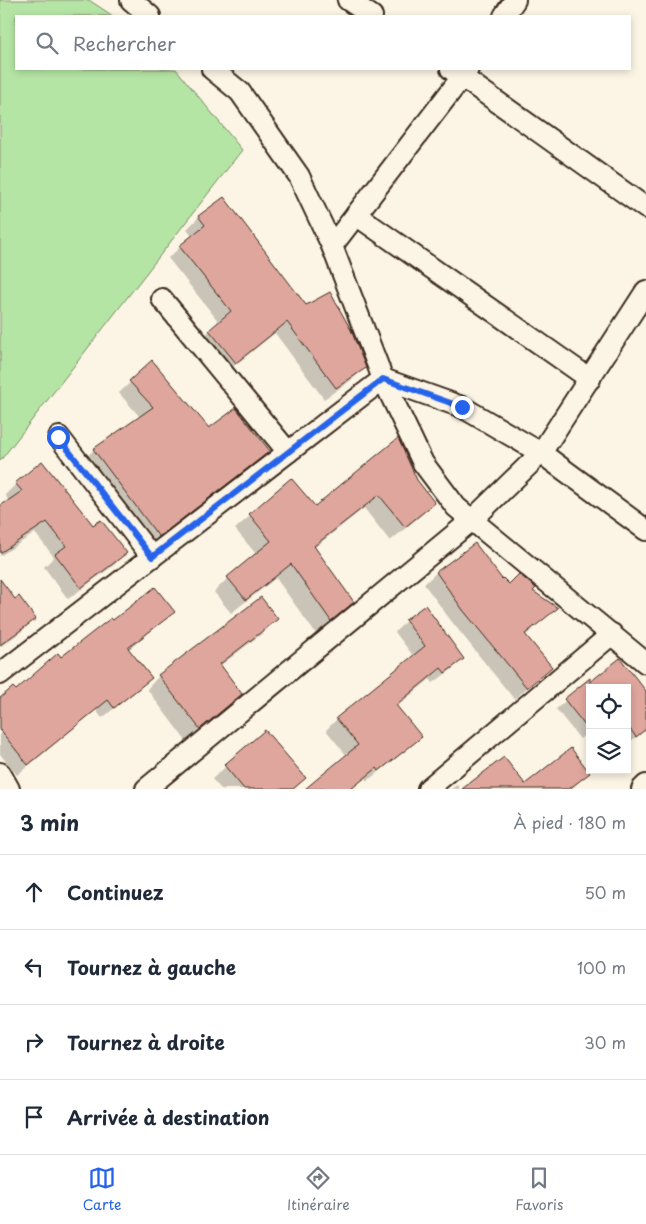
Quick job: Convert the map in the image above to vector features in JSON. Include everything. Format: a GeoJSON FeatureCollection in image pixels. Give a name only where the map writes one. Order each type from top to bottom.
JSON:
{"type":"FeatureCollection","features":[{"type":"Feature","properties":{"kind":"street"},"geometry":{"type":"LineString","coordinates":[[131,0],[149,15]]}},
{"type":"Feature","properties":{"kind":"street"},"geometry":{"type":"LineString","coordinates":[[348,0],[370,15]]}},
{"type":"Feature","properties":{"kind":"street"},"geometry":{"type":"LineString","coordinates":[[505,15],[515,0]]}},
{"type":"Feature","properties":{"kind":"street"},"geometry":{"type":"LineString","coordinates":[[213,70],[240,92],[299,176],[332,246],[383,379],[423,463],[456,507],[646,663]]}},
{"type":"Feature","properties":{"kind":"street"},"geometry":{"type":"LineString","coordinates":[[332,246],[460,71],[646,208]]}},
{"type":"Feature","properties":{"kind":"street"},"geometry":{"type":"LineString","coordinates":[[356,214],[590,379]]}},
{"type":"Feature","properties":{"kind":"street"},"geometry":{"type":"LineString","coordinates":[[146,789],[472,520],[541,453],[646,291]]}},
{"type":"Feature","properties":{"kind":"street"},"geometry":{"type":"LineString","coordinates":[[162,299],[288,452]]}},
{"type":"Feature","properties":{"kind":"street"},"geometry":{"type":"LineString","coordinates":[[0,674],[383,379]]}},
{"type":"Feature","properties":{"kind":"street"},"geometry":{"type":"LineString","coordinates":[[383,379],[462,407],[541,453],[646,530]]}},
{"type":"Feature","properties":{"kind":"street"},"geometry":{"type":"LineString","coordinates":[[58,437],[152,557]]}},
{"type":"Feature","properties":{"kind":"street"},"geometry":{"type":"LineString","coordinates":[[428,789],[612,634]]}},
{"type":"Feature","properties":{"kind":"street"},"geometry":{"type":"LineString","coordinates":[[0,773],[9,789]]}},
{"type":"Feature","properties":{"kind":"street"},"geometry":{"type":"LineString","coordinates":[[642,789],[646,785]]}},
{"type":"Feature","properties":{"kind":"green space"},"geometry":{"type":"Polygon","coordinates":[[[0,0],[89,0],[112,15],[15,15],[15,70],[177,70],[242,150],[0,461],[0,0]]]}},
{"type":"Feature","properties":{"kind":"building"},"geometry":{"type":"Polygon","coordinates":[[[224,197],[306,305],[330,292],[351,330],[366,368],[336,388],[287,322],[236,363],[209,330],[231,311],[179,246],[205,225],[198,216],[224,197]]]}},
{"type":"Feature","properties":{"kind":"building"},"geometry":{"type":"Polygon","coordinates":[[[152,360],[209,428],[236,408],[270,451],[159,537],[93,449],[153,407],[129,381],[152,360]]]}},
{"type":"Feature","properties":{"kind":"building"},"geometry":{"type":"Polygon","coordinates":[[[398,438],[417,480],[435,503],[405,527],[379,495],[314,546],[354,602],[331,621],[291,564],[246,600],[227,577],[271,541],[249,514],[291,478],[315,506],[398,438]]]}},
{"type":"Feature","properties":{"kind":"building"},"geometry":{"type":"Polygon","coordinates":[[[42,461],[93,525],[101,520],[127,553],[81,588],[55,554],[66,546],[47,522],[0,553],[0,506],[22,491],[15,483],[42,461]]]}},
{"type":"Feature","properties":{"kind":"building"},"geometry":{"type":"Polygon","coordinates":[[[475,543],[502,579],[509,584],[519,574],[536,588],[533,591],[558,608],[525,634],[552,667],[527,688],[463,610],[436,572],[475,543]]]}},
{"type":"Feature","properties":{"kind":"building"},"geometry":{"type":"Polygon","coordinates":[[[0,579],[15,599],[19,596],[36,619],[0,645],[0,579]]]}},
{"type":"Feature","properties":{"kind":"building"},"geometry":{"type":"Polygon","coordinates":[[[155,587],[175,612],[128,648],[152,678],[114,708],[108,700],[28,765],[0,730],[0,698],[13,687],[16,690],[58,653],[61,657],[155,587]]]}},
{"type":"Feature","properties":{"kind":"building"},"geometry":{"type":"Polygon","coordinates":[[[261,597],[278,619],[220,664],[242,694],[200,729],[158,675],[261,597]]]}},
{"type":"Feature","properties":{"kind":"building"},"geometry":{"type":"Polygon","coordinates":[[[425,605],[464,659],[445,673],[441,668],[396,705],[422,737],[379,771],[377,768],[351,789],[305,789],[358,745],[336,718],[425,646],[405,620],[425,605]]]}},
{"type":"Feature","properties":{"kind":"building"},"geometry":{"type":"Polygon","coordinates":[[[620,658],[646,691],[646,729],[636,737],[631,730],[631,684],[586,684],[586,727],[564,699],[590,678],[590,682],[620,658]]]}},
{"type":"Feature","properties":{"kind":"building"},"geometry":{"type":"Polygon","coordinates":[[[265,730],[306,778],[293,789],[244,789],[224,765],[265,730]]]}},
{"type":"Feature","properties":{"kind":"building"},"geometry":{"type":"Polygon","coordinates":[[[571,748],[586,768],[586,774],[589,774],[569,789],[462,789],[504,757],[525,784],[571,748]]]}},
{"type":"Feature","properties":{"kind":"route"},"geometry":{"type":"LineString","coordinates":[[58,437],[152,557],[383,379],[462,407]]}}]}
